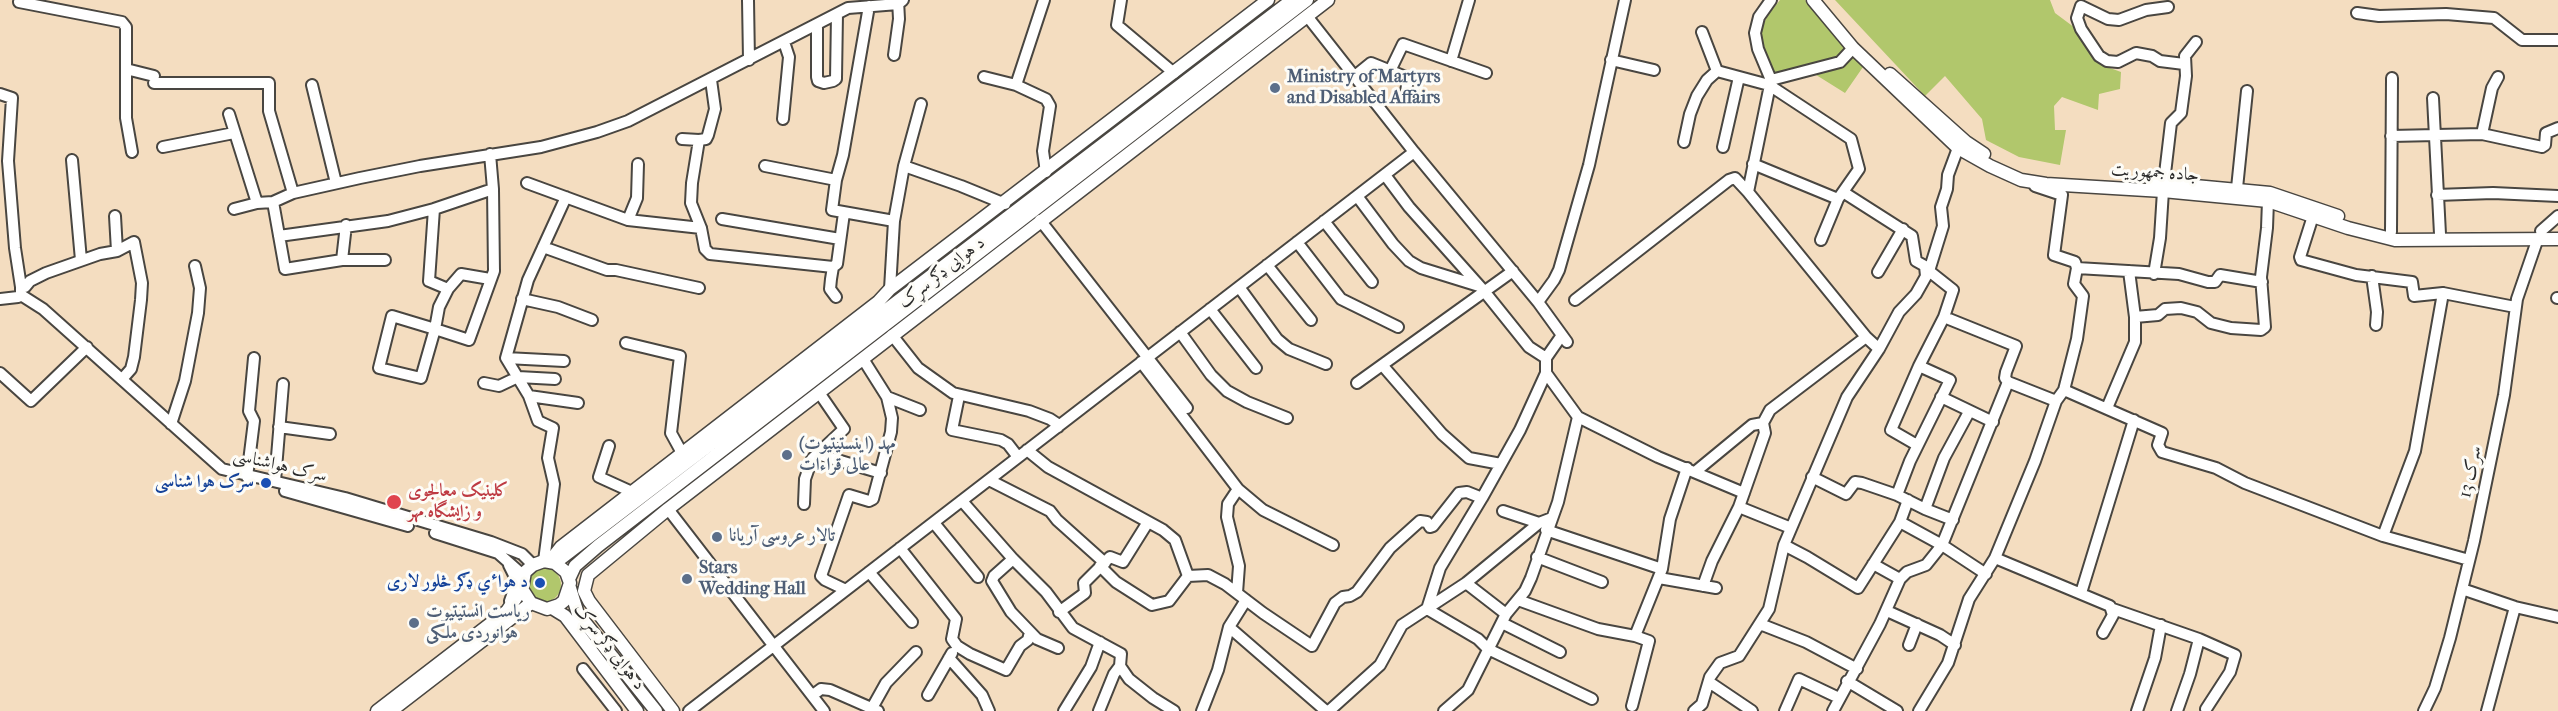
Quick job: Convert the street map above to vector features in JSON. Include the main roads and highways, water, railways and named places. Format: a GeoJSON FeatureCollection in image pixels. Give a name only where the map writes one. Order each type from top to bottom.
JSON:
{"type":"FeatureCollection","features":[{"type":"Feature","properties":{"kind":"main road","name":"د هوایی ډګر سړک"},"geometry":{"type":"LineString","coordinates":[[546,563],[561,547],[878,302],[890,289],[1005,204],[1269,0]]}},
{"type":"Feature","properties":{"kind":"main road"},"geometry":{"type":"LineString","coordinates":[[377,711],[507,611],[523,583],[546,563],[1292,0]]}},
{"type":"Feature","properties":{"kind":"main road"},"geometry":{"type":"LineString","coordinates":[[523,583],[531,603],[541,608],[552,608],[564,601],[575,566],[598,546],[1307,0]]}},
{"type":"Feature","properties":{"kind":"main road","name":"د هوایی ډګر سړک"},"geometry":{"type":"LineString","coordinates":[[612,632],[584,591],[588,575],[598,565],[1040,220],[1328,0]]}},
{"type":"Feature","properties":{"kind":"main road","name":"جاده جمهوریت"},"geometry":{"type":"LineString","coordinates":[[1813,0],[1852,48],[1927,121],[1958,148],[1990,166],[2046,184],[2237,188],[2270,193],[2391,232],[2441,236]]}},
{"type":"Feature","properties":{"kind":"main road","name":"جاده جمهوریت"},"geometry":{"type":"LineString","coordinates":[[1824,0],[1859,44],[1966,142],[1997,162],[2025,173],[2164,187],[2268,201],[2348,228],[2395,240],[2558,232]]}},
{"type":"Feature","properties":{"kind":"main road","name":"جاده جمهوریت"},"geometry":{"type":"LineString","coordinates":[[2539,234],[2558,239]]}},
{"type":"Feature","properties":{"kind":"main road"},"geometry":{"type":"LineString","coordinates":[[546,563],[561,567],[569,583]]}},
{"type":"Feature","properties":{"kind":"main road","name":"د هوایی ډګر سړک"},"geometry":{"type":"LineString","coordinates":[[569,583],[578,614],[656,711]]}},
{"type":"Feature","properties":{"kind":"main road"},"geometry":{"type":"LineString","coordinates":[[391,711],[531,603]]}},
{"type":"Feature","properties":{"kind":"main road","name":"د هوایی ډګر سړک"},"geometry":{"type":"LineString","coordinates":[[552,608],[565,616],[637,711]]}},
{"type":"Feature","properties":{"kind":"main road"},"geometry":{"type":"LineString","coordinates":[[600,641],[612,632],[673,711]]}},
{"type":"Feature","properties":{"kind":"place","name":"Ministry of Martyrs and Disabled Affairs"},"geometry":{"type":"Point","coordinates":[1275,88]}},
{"type":"Feature","properties":{"kind":"place","name":"مهد (اینستیتیوت) عالی قراءات"},"geometry":{"type":"Point","coordinates":[787,455]}},
{"type":"Feature","properties":{"kind":"place","name":"سرک هوا شناسی"},"geometry":{"type":"Point","coordinates":[266,483]}},
{"type":"Feature","properties":{"kind":"place","name":"کلینیک معالجوی و زایشگاه مهر"},"geometry":{"type":"Point","coordinates":[394,502]}},
{"type":"Feature","properties":{"kind":"place","name":"تالار عروسی آریانا"},"geometry":{"type":"Point","coordinates":[717,537]}},
{"type":"Feature","properties":{"kind":"place","name":"Stars Wedding Hall"},"geometry":{"type":"Point","coordinates":[687,579]}},
{"type":"Feature","properties":{"kind":"place","name":"د هواٸ ډګر څلور لارى"},"geometry":{"type":"Point","coordinates":[540,583]}},
{"type":"Feature","properties":{"kind":"place","name":"ریاست انستیتیوت هوانوردی ملکی"},"geometry":{"type":"Point","coordinates":[414,623]}}]}
